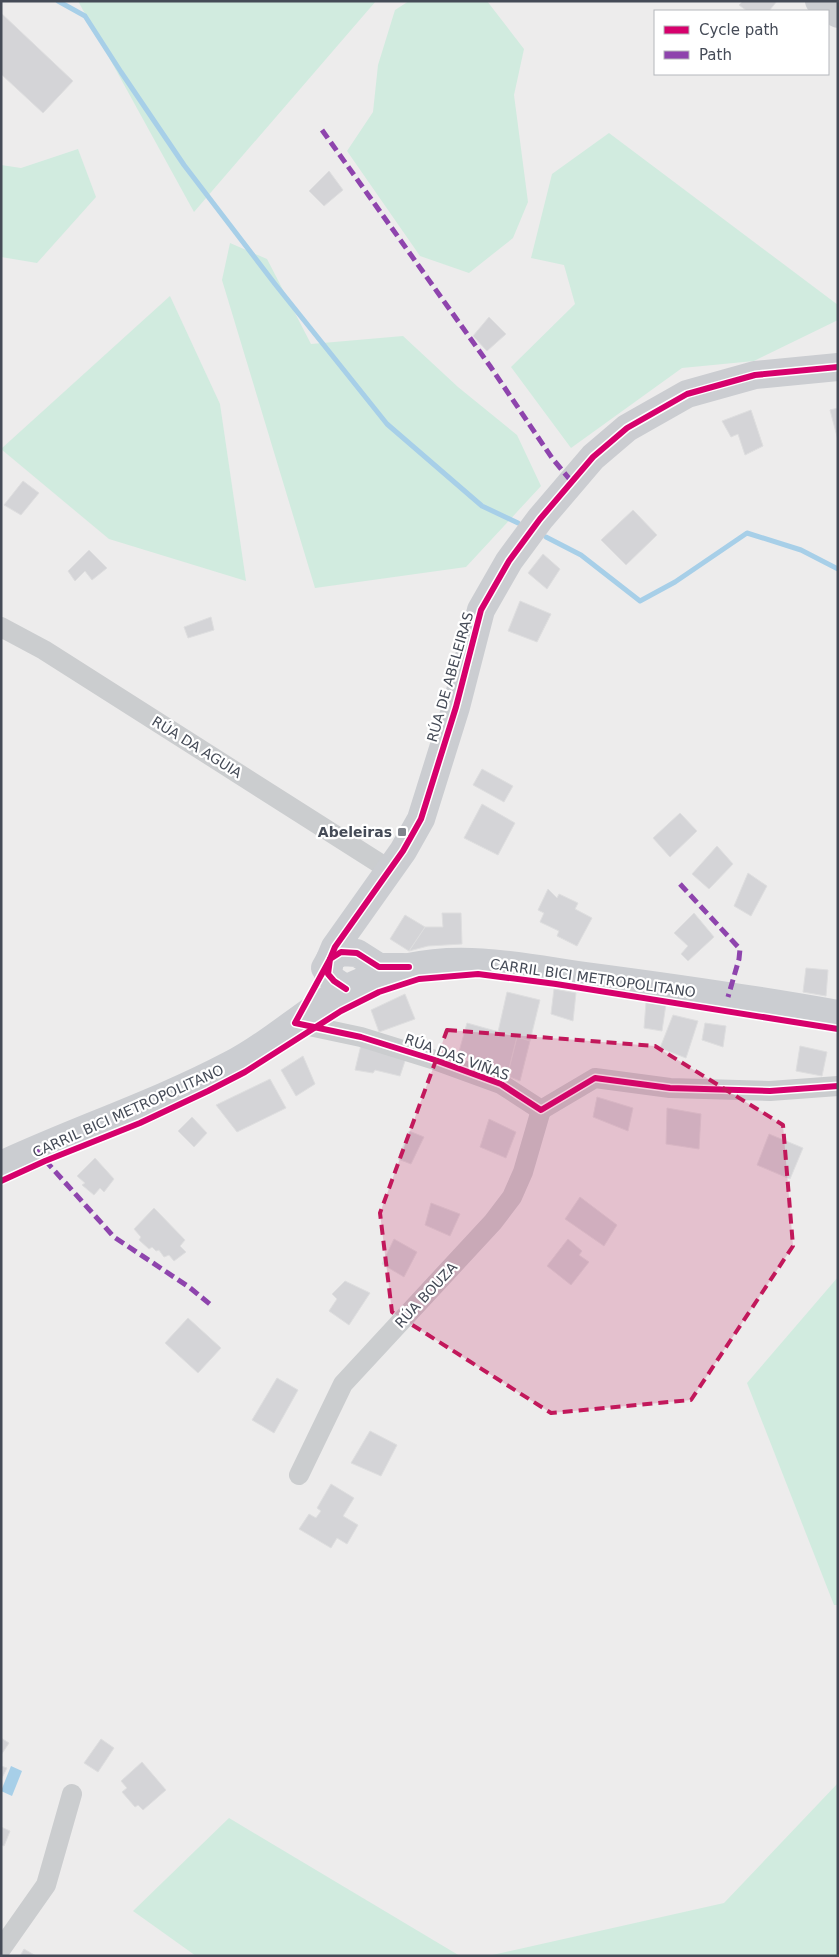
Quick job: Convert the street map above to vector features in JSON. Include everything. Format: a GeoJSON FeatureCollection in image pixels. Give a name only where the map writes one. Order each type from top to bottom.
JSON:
{"type":"FeatureCollection","features":[{"type":"Feature","properties":{"kind":"street"},"geometry":{"type":"LineString","coordinates":[[819,1],[838,14]]}},
{"type":"Feature","properties":{"kind":"street","name":"RÚA DE ABELEIRAS"},"geometry":{"type":"LineString","coordinates":[[295,1022],[336,947],[390,870],[421,819],[456,707],[481,610],[509,561],[540,519],[593,457],[627,428],[687,394],[755,375],[838,367]]}},
{"type":"Feature","properties":{"kind":"street","name":"RÚA DA AGUIA"},"geometry":{"type":"LineString","coordinates":[[1,627],[44,650],[390,870]]}},
{"type":"Feature","properties":{"kind":"street","name":"RÚA DE ABELEIRAS"},"geometry":{"type":"LineString","coordinates":[[350,987],[372,896]]}},
{"type":"Feature","properties":{"kind":"street"},"geometry":{"type":"LineString","coordinates":[[350,987],[334,981],[328,974],[330,959],[342,952],[357,953],[379,967],[409,967],[453,962],[497,964],[646,984],[838,1014]]}},
{"type":"Feature","properties":{"kind":"street"},"geometry":{"type":"LineString","coordinates":[[1,1165],[208,1077],[262,1046],[295,1022],[350,987],[409,967]]}},
{"type":"Feature","properties":{"kind":"street","name":"RÚA DAS VIÑAS"},"geometry":{"type":"LineString","coordinates":[[295,1022],[361,1037],[435,1060],[502,1084],[541,1110]]}},
{"type":"Feature","properties":{"kind":"street"},"geometry":{"type":"LineString","coordinates":[[541,1110],[595,1078],[670,1088],[770,1091],[838,1086]]}},
{"type":"Feature","properties":{"kind":"street","name":"RÚA BOUZA"},"geometry":{"type":"LineString","coordinates":[[299,1475],[343,1384],[492,1222],[512,1197],[523,1172],[541,1110]]}},
{"type":"Feature","properties":{"kind":"street"},"geometry":{"type":"LineString","coordinates":[[1,1949],[46,1885],[72,1794]]}},
{"type":"Feature","properties":{"kind":"highlighted area"},"geometry":{"type":"Polygon","coordinates":[[[447,1030],[655,1046],[783,1125],[793,1246],[691,1400],[551,1413],[392,1312],[380,1213],[447,1030]]]}},
{"type":"Feature","properties":{"kind":"green space"},"geometry":{"type":"Polygon","coordinates":[[[78,1],[376,1],[194,212],[78,1]]]}},
{"type":"Feature","properties":{"kind":"green space"},"geometry":{"type":"Polygon","coordinates":[[[409,1],[487,1],[524,49],[514,95],[528,202],[513,238],[469,273],[420,256],[347,151],[373,112],[378,65],[395,10],[409,1]]]}},
{"type":"Feature","properties":{"kind":"green space"},"geometry":{"type":"Polygon","coordinates":[[[609,133],[838,305],[838,320],[754,361],[682,368],[571,448],[511,367],[575,304],[564,265],[531,258],[552,174],[609,133]]]}},
{"type":"Feature","properties":{"kind":"green space"},"geometry":{"type":"Polygon","coordinates":[[[78,149],[96,197],[37,263],[1,257],[1,165],[21,168],[78,149]]]}},
{"type":"Feature","properties":{"kind":"green space"},"geometry":{"type":"Polygon","coordinates":[[[230,243],[267,259],[311,344],[403,336],[458,387],[517,435],[541,486],[466,567],[315,588],[222,280],[230,243]]]}},
{"type":"Feature","properties":{"kind":"green space"},"geometry":{"type":"Polygon","coordinates":[[[170,296],[220,404],[246,581],[109,539],[1,449],[170,296]]]}},
{"type":"Feature","properties":{"kind":"green space"},"geometry":{"type":"Polygon","coordinates":[[[838,1277],[838,1605],[834,1605],[747,1383],[838,1277]]]}},
{"type":"Feature","properties":{"kind":"green space"},"geometry":{"type":"Polygon","coordinates":[[[838,1783],[838,1956],[488,1956],[724,1903],[838,1783]]]}},
{"type":"Feature","properties":{"kind":"green space"},"geometry":{"type":"Polygon","coordinates":[[[229,1818],[460,1956],[196,1956],[133,1911],[229,1818]]]}},
{"type":"Feature","properties":{"kind":"water"},"geometry":{"type":"Polygon","coordinates":[[[11,1766],[22,1771],[12,1796],[1,1791],[11,1766]]]}},
{"type":"Feature","properties":{"kind":"building"},"geometry":{"type":"Polygon","coordinates":[[[743,1],[777,1],[770,10],[746,10],[739,5],[743,1]]]}},
{"type":"Feature","properties":{"kind":"building"},"geometry":{"type":"Polygon","coordinates":[[[1,13],[73,81],[43,113],[1,74],[1,13]]]}},
{"type":"Feature","properties":{"kind":"building"},"geometry":{"type":"Polygon","coordinates":[[[329,171],[343,190],[324,206],[309,191],[329,171]]]}},
{"type":"Feature","properties":{"kind":"building"},"geometry":{"type":"Polygon","coordinates":[[[489,317],[506,334],[487,351],[473,336],[489,317]]]}},
{"type":"Feature","properties":{"kind":"building"},"geometry":{"type":"Polygon","coordinates":[[[838,408],[838,440],[830,410],[838,408]]]}},
{"type":"Feature","properties":{"kind":"building"},"geometry":{"type":"Polygon","coordinates":[[[751,410],[763,446],[745,455],[738,434],[731,437],[722,421],[751,410]]]}},
{"type":"Feature","properties":{"kind":"building"},"geometry":{"type":"Polygon","coordinates":[[[23,481],[39,493],[21,515],[4,505],[23,481]]]}},
{"type":"Feature","properties":{"kind":"building"},"geometry":{"type":"Polygon","coordinates":[[[633,510],[657,535],[626,565],[601,540],[633,510]]]}},
{"type":"Feature","properties":{"kind":"building"},"geometry":{"type":"Polygon","coordinates":[[[89,550],[107,568],[92,580],[85,571],[75,581],[68,571],[89,550]]]}},
{"type":"Feature","properties":{"kind":"building"},"geometry":{"type":"Polygon","coordinates":[[[543,554],[560,569],[547,589],[528,573],[543,554]]]}},
{"type":"Feature","properties":{"kind":"building"},"geometry":{"type":"Polygon","coordinates":[[[520,601],[551,614],[537,642],[508,631],[520,601]]]}},
{"type":"Feature","properties":{"kind":"building"},"geometry":{"type":"Polygon","coordinates":[[[211,617],[214,630],[188,638],[184,627],[211,617]]]}},
{"type":"Feature","properties":{"kind":"building"},"geometry":{"type":"Polygon","coordinates":[[[482,769],[513,786],[504,802],[473,785],[482,769]]]}},
{"type":"Feature","properties":{"kind":"building"},"geometry":{"type":"Polygon","coordinates":[[[482,804],[515,823],[498,855],[464,838],[482,804]]]}},
{"type":"Feature","properties":{"kind":"building"},"geometry":{"type":"Polygon","coordinates":[[[680,813],[697,831],[670,857],[653,838],[680,813]]]}},
{"type":"Feature","properties":{"kind":"building"},"geometry":{"type":"Polygon","coordinates":[[[717,846],[733,864],[709,889],[692,874],[717,846]]]}},
{"type":"Feature","properties":{"kind":"building"},"geometry":{"type":"Polygon","coordinates":[[[748,873],[767,886],[751,916],[734,906],[748,873]]]}},
{"type":"Feature","properties":{"kind":"building"},"geometry":{"type":"Polygon","coordinates":[[[548,889],[557,898],[559,894],[578,903],[575,909],[592,918],[577,946],[557,936],[559,931],[540,922],[544,913],[538,910],[548,889]]]}},
{"type":"Feature","properties":{"kind":"building"},"geometry":{"type":"Polygon","coordinates":[[[442,913],[461,913],[462,944],[428,946],[409,951],[425,927],[443,927],[442,913]]]}},
{"type":"Feature","properties":{"kind":"building"},"geometry":{"type":"Polygon","coordinates":[[[694,913],[714,937],[688,961],[681,954],[688,946],[674,933],[694,913]]]}},
{"type":"Feature","properties":{"kind":"building"},"geometry":{"type":"Polygon","coordinates":[[[405,915],[425,927],[409,951],[390,939],[405,915]]]}},
{"type":"Feature","properties":{"kind":"building"},"geometry":{"type":"Polygon","coordinates":[[[806,968],[828,970],[826,996],[803,992],[806,968]]]}},
{"type":"Feature","properties":{"kind":"building"},"geometry":{"type":"Polygon","coordinates":[[[554,989],[576,993],[573,1021],[551,1014],[554,989]]]}},
{"type":"Feature","properties":{"kind":"building"},"geometry":{"type":"Polygon","coordinates":[[[507,992],[540,1000],[530,1041],[498,1032],[507,992]]]}},
{"type":"Feature","properties":{"kind":"building"},"geometry":{"type":"Polygon","coordinates":[[[405,994],[415,1019],[379,1032],[371,1010],[405,994]]]}},
{"type":"Feature","properties":{"kind":"building"},"geometry":{"type":"Polygon","coordinates":[[[646,1002],[666,1004],[662,1031],[644,1028],[646,1002]]]}},
{"type":"Feature","properties":{"kind":"building"},"geometry":{"type":"Polygon","coordinates":[[[673,1015],[698,1021],[686,1058],[660,1048],[673,1015]]]}},
{"type":"Feature","properties":{"kind":"building"},"geometry":{"type":"Polygon","coordinates":[[[467,1023],[517,1037],[509,1069],[458,1055],[467,1023]]]}},
{"type":"Feature","properties":{"kind":"building"},"geometry":{"type":"Polygon","coordinates":[[[705,1023],[726,1026],[723,1047],[702,1040],[705,1023]]]}},
{"type":"Feature","properties":{"kind":"building"},"geometry":{"type":"Polygon","coordinates":[[[517,1037],[530,1041],[520,1081],[510,1077],[512,1070],[509,1069],[517,1037]]]}},
{"type":"Feature","properties":{"kind":"building"},"geometry":{"type":"Polygon","coordinates":[[[361,1045],[406,1058],[400,1076],[375,1070],[373,1073],[355,1070],[361,1045]]]}},
{"type":"Feature","properties":{"kind":"building"},"geometry":{"type":"Polygon","coordinates":[[[800,1046],[827,1052],[822,1076],[796,1071],[800,1046]]]}},
{"type":"Feature","properties":{"kind":"building"},"geometry":{"type":"Polygon","coordinates":[[[303,1056],[315,1084],[296,1096],[281,1070],[303,1056]]]}},
{"type":"Feature","properties":{"kind":"building"},"geometry":{"type":"Polygon","coordinates":[[[270,1079],[286,1108],[237,1132],[216,1105],[270,1079]]]}},
{"type":"Feature","properties":{"kind":"building"},"geometry":{"type":"Polygon","coordinates":[[[597,1097],[633,1108],[628,1131],[593,1117],[597,1097]]]}},
{"type":"Feature","properties":{"kind":"building"},"geometry":{"type":"Polygon","coordinates":[[[667,1108],[701,1114],[699,1149],[666,1144],[667,1108]]]}},
{"type":"Feature","properties":{"kind":"building"},"geometry":{"type":"Polygon","coordinates":[[[192,1117],[207,1133],[194,1147],[178,1131],[192,1117]]]}},
{"type":"Feature","properties":{"kind":"building"},"geometry":{"type":"Polygon","coordinates":[[[489,1119],[516,1132],[506,1158],[480,1147],[489,1119]]]}},
{"type":"Feature","properties":{"kind":"building"},"geometry":{"type":"Polygon","coordinates":[[[409,1131],[424,1137],[411,1164],[398,1159],[409,1131]]]}},
{"type":"Feature","properties":{"kind":"building"},"geometry":{"type":"Polygon","coordinates":[[[769,1134],[803,1148],[790,1179],[757,1165],[769,1134]]]}},
{"type":"Feature","properties":{"kind":"building"},"geometry":{"type":"Polygon","coordinates":[[[95,1158],[114,1179],[104,1192],[100,1188],[94,1195],[82,1185],[85,1183],[77,1176],[95,1158]]]}},
{"type":"Feature","properties":{"kind":"building"},"geometry":{"type":"Polygon","coordinates":[[[580,1197],[617,1225],[604,1246],[565,1219],[580,1197]]]}},
{"type":"Feature","properties":{"kind":"building"},"geometry":{"type":"Polygon","coordinates":[[[431,1203],[460,1214],[450,1236],[425,1225],[431,1203]]]}},
{"type":"Feature","properties":{"kind":"building"},"geometry":{"type":"Polygon","coordinates":[[[154,1208],[185,1240],[180,1246],[186,1252],[174,1261],[169,1255],[164,1257],[159,1250],[156,1251],[152,1247],[149,1249],[139,1240],[141,1237],[134,1229],[154,1208]]]}},
{"type":"Feature","properties":{"kind":"building"},"geometry":{"type":"Polygon","coordinates":[[[394,1239],[417,1252],[404,1277],[382,1264],[394,1239]]]}},
{"type":"Feature","properties":{"kind":"building"},"geometry":{"type":"Polygon","coordinates":[[[568,1239],[582,1251],[579,1255],[589,1262],[571,1285],[547,1266],[568,1239]]]}},
{"type":"Feature","properties":{"kind":"building"},"geometry":{"type":"Polygon","coordinates":[[[345,1281],[370,1293],[349,1325],[329,1311],[337,1299],[332,1294],[345,1281]]]}},
{"type":"Feature","properties":{"kind":"building"},"geometry":{"type":"Polygon","coordinates":[[[188,1318],[221,1348],[198,1373],[165,1343],[188,1318]]]}},
{"type":"Feature","properties":{"kind":"building"},"geometry":{"type":"Polygon","coordinates":[[[277,1378],[298,1390],[274,1433],[252,1420],[277,1378]]]}},
{"type":"Feature","properties":{"kind":"building"},"geometry":{"type":"Polygon","coordinates":[[[370,1431],[397,1445],[381,1476],[351,1463],[370,1431]]]}},
{"type":"Feature","properties":{"kind":"building"},"geometry":{"type":"Polygon","coordinates":[[[331,1484],[354,1498],[343,1516],[358,1525],[347,1544],[337,1538],[331,1548],[299,1529],[309,1514],[316,1518],[321,1511],[317,1508],[331,1484]]]}},
{"type":"Feature","properties":{"kind":"building"},"geometry":{"type":"Polygon","coordinates":[[[1,1738],[9,1743],[1,1755],[1,1738]]]}},
{"type":"Feature","properties":{"kind":"building"},"geometry":{"type":"Polygon","coordinates":[[[101,1739],[114,1748],[98,1772],[84,1763],[101,1739]]]}},
{"type":"Feature","properties":{"kind":"building"},"geometry":{"type":"Polygon","coordinates":[[[142,1762],[166,1790],[143,1810],[138,1805],[135,1807],[122,1792],[127,1788],[121,1781],[142,1762]]]}},
{"type":"Feature","properties":{"kind":"building"},"geometry":{"type":"Polygon","coordinates":[[[1,1766],[7,1768],[1,1780],[1,1766]]]}},
{"type":"Feature","properties":{"kind":"building"},"geometry":{"type":"Polygon","coordinates":[[[1,1827],[10,1831],[4,1846],[1,1845],[1,1827]]]}},
{"type":"Feature","properties":{"kind":"building"},"geometry":{"type":"Polygon","coordinates":[[[24,1949],[36,1956],[20,1956],[24,1949]]]}},
{"type":"Feature","properties":{"kind":"waterway"},"geometry":{"type":"LineString","coordinates":[[58,1],[85,16],[184,165],[275,284],[387,424],[482,506],[518,523]]}},
{"type":"Feature","properties":{"kind":"waterway"},"geometry":{"type":"LineString","coordinates":[[546,537],[581,555],[640,601],[675,582],[747,533],[801,550],[838,569]]}},
{"type":"Feature","properties":{"kind":"marked path"},"geometry":{"type":"LineString","coordinates":[[322,130],[490,366],[552,458],[572,482]]}},
{"type":"Feature","properties":{"kind":"marked path"},"geometry":{"type":"LineString","coordinates":[[680,884],[740,949],[728,997]]}},
{"type":"Feature","properties":{"kind":"marked path"},"geometry":{"type":"LineString","coordinates":[[35,1149],[114,1237],[189,1287],[211,1305]]}},
{"type":"Feature","properties":{"kind":"cycle path"},"geometry":{"type":"LineString","coordinates":[[346,989],[334,981],[328,974],[330,959],[335,947],[403,851],[421,819],[456,707],[481,610],[509,561],[540,519],[593,457],[627,428],[687,394],[755,375],[838,367]]}},
{"type":"Feature","properties":{"kind":"cycle path"},"geometry":{"type":"LineString","coordinates":[[409,967],[379,967],[357,953],[341,952],[330,959],[295,1023],[361,1037],[435,1060],[501,1084],[541,1110],[595,1078],[670,1088],[770,1091],[838,1086]]}},
{"type":"Feature","properties":{"kind":"cycle path","name":"CARRIL BICI METROPOLITANO"},"geometry":{"type":"LineString","coordinates":[[1,1181],[45,1161],[140,1123],[208,1091],[245,1072],[341,1011],[379,992],[419,979],[478,974],[556,984],[838,1029]]}},
{"type":"Feature","properties":{"kind":"place","name":"Abeleiras"},"geometry":{"type":"Point","coordinates":[402,832]}}]}
